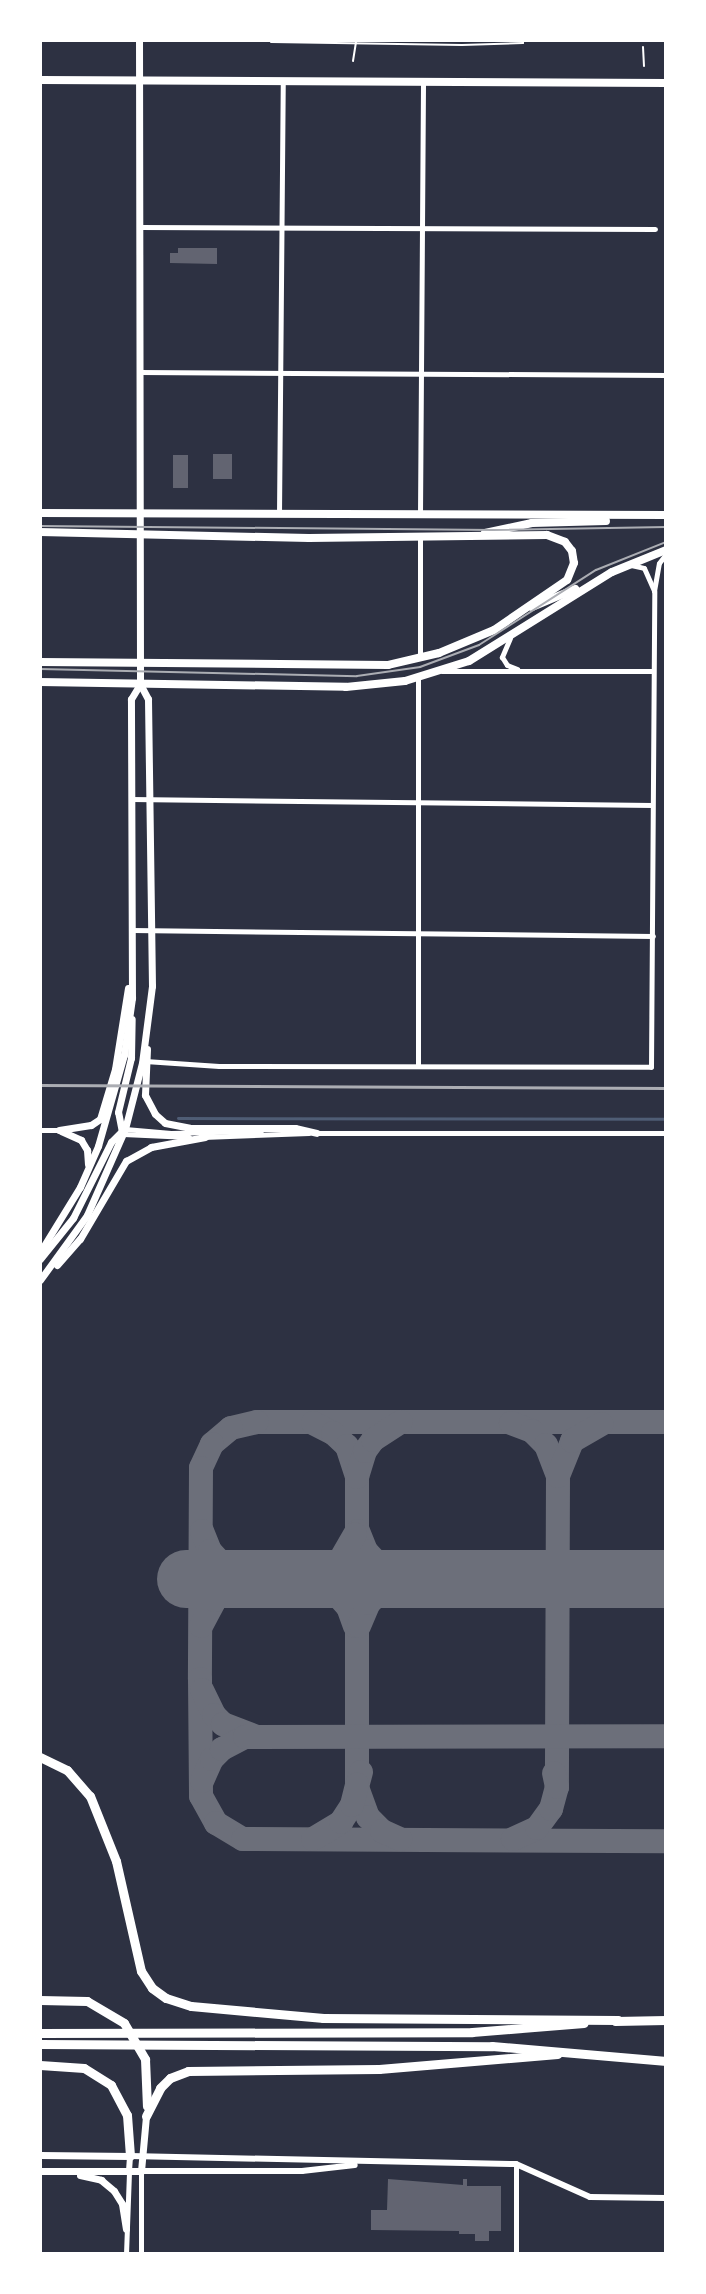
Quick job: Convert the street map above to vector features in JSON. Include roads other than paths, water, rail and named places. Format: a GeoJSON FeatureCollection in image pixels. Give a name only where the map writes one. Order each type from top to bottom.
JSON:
{"type":"FeatureCollection","features":[{"type":"Feature","properties":{"kind":"highway"},"geometry":{"type":"LineString","coordinates":[[40,1757],[67,1770],[90,1796],[116,1861],[143,1977],[166,1998],[191,2006],[323,2018],[666,2020]]}},
{"type":"Feature","properties":{"kind":"highway"},"geometry":{"type":"LineString","coordinates":[[40,2000],[87,2001],[124,2023],[145,2059],[146,2116]]}},
{"type":"Feature","properties":{"kind":"highway"},"geometry":{"type":"LineString","coordinates":[[40,2033],[472,2032],[618,2020]]}},
{"type":"Feature","properties":{"kind":"highway"},"geometry":{"type":"LineString","coordinates":[[40,2044],[492,2046],[666,2061]]}},
{"type":"Feature","properties":{"kind":"highway"},"geometry":{"type":"LineString","coordinates":[[146,2116],[160,2088],[170,2078],[188,2071],[379,2069],[480,2059],[526,2060],[572,2052]]}},
{"type":"Feature","properties":{"kind":"highway"},"geometry":{"type":"LineString","coordinates":[[40,2065],[84,2068],[111,2085],[127,2115],[130,2156]]}},
{"type":"Feature","properties":{"kind":"main road"},"geometry":{"type":"LineString","coordinates":[[139,40],[140,684],[148,699],[154,930],[145,1095],[155,1114],[165,1123],[190,1128],[295,1128],[316,1133]]}},
{"type":"Feature","properties":{"kind":"main road"},"geometry":{"type":"LineString","coordinates":[[40,80],[666,83]]}},
{"type":"Feature","properties":{"kind":"main road"},"geometry":{"type":"LineString","coordinates":[[40,513],[666,515]]}},
{"type":"Feature","properties":{"kind":"main road"},"geometry":{"type":"LineString","coordinates":[[478,535],[513,525],[594,523],[622,517]]}},
{"type":"Feature","properties":{"kind":"main road"},"geometry":{"type":"LineString","coordinates":[[40,532],[309,538],[553,536],[565,542],[574,556],[573,569],[567,580],[494,630],[420,659],[374,667],[40,662]]}},
{"type":"Feature","properties":{"kind":"main road"},"geometry":{"type":"LineString","coordinates":[[524,609],[568,594],[610,568],[666,552]]}},
{"type":"Feature","properties":{"kind":"main road"},"geometry":{"type":"LineString","coordinates":[[40,682],[346,687],[418,678],[441,671],[510,638],[626,565]]}},
{"type":"Feature","properties":{"kind":"main road"},"geometry":{"type":"LineString","coordinates":[[59,1130],[91,1125],[100,1119],[118,1055],[129,982],[132,930],[131,699],[140,684]]}},
{"type":"Feature","properties":{"kind":"main road"},"geometry":{"type":"LineString","coordinates":[[123,1131],[118,1112],[131,1058],[129,982]]}},
{"type":"Feature","properties":{"kind":"main road"},"geometry":{"type":"LineString","coordinates":[[40,1252],[87,1170],[113,1103],[131,1013]]}},
{"type":"Feature","properties":{"kind":"main road"},"geometry":{"type":"LineString","coordinates":[[43,1277],[87,1215],[123,1131],[146,1061]]}},
{"type":"Feature","properties":{"kind":"main road"},"geometry":{"type":"LineString","coordinates":[[59,1130],[81,1140],[87,1150],[87,1170]]}},
{"type":"Feature","properties":{"kind":"main road"},"geometry":{"type":"LineString","coordinates":[[40,1259],[73,1218],[111,1142],[123,1131]]}},
{"type":"Feature","properties":{"kind":"main road"},"geometry":{"type":"LineString","coordinates":[[43,1277],[80,1239],[117,1170],[126,1161],[151,1147],[205,1137]]}},
{"type":"Feature","properties":{"kind":"main road"},"geometry":{"type":"LineString","coordinates":[[40,2171],[141,2171],[146,2116]]}},
{"type":"Feature","properties":{"kind":"main road"},"geometry":{"type":"LineString","coordinates":[[40,2155],[130,2156]]}},
{"type":"Feature","properties":{"kind":"main road"},"geometry":{"type":"LineString","coordinates":[[62,2171],[96,2178],[110,2186],[122,2204],[126,2229]]}},
{"type":"Feature","properties":{"kind":"street"},"geometry":{"type":"LineString","coordinates":[[279,515],[283,82]]}},
{"type":"Feature","properties":{"kind":"street"},"geometry":{"type":"LineString","coordinates":[[420,516],[423,82]]}},
{"type":"Feature","properties":{"kind":"street"},"geometry":{"type":"LineString","coordinates":[[139,227],[655,229]]}},
{"type":"Feature","properties":{"kind":"street"},"geometry":{"type":"LineString","coordinates":[[138,372],[666,375]]}},
{"type":"Feature","properties":{"kind":"street"},"geometry":{"type":"LineString","coordinates":[[420,535],[420,659]]}},
{"type":"Feature","properties":{"kind":"street"},"geometry":{"type":"LineString","coordinates":[[146,1061],[219,1066],[651,1067],[654,591],[659,563],[666,552]]}},
{"type":"Feature","properties":{"kind":"street"},"geometry":{"type":"LineString","coordinates":[[626,565],[644,568],[654,591]]}},
{"type":"Feature","properties":{"kind":"street"},"geometry":{"type":"LineString","coordinates":[[510,638],[502,652],[504,661],[510,667],[526,670]]}},
{"type":"Feature","properties":{"kind":"street"},"geometry":{"type":"LineString","coordinates":[[441,671],[652,671]]}},
{"type":"Feature","properties":{"kind":"street"},"geometry":{"type":"LineString","coordinates":[[418,678],[418,1066]]}},
{"type":"Feature","properties":{"kind":"street"},"geometry":{"type":"LineString","coordinates":[[130,799],[652,805]]}},
{"type":"Feature","properties":{"kind":"street"},"geometry":{"type":"LineString","coordinates":[[132,930],[653,936]]}},
{"type":"Feature","properties":{"kind":"street"},"geometry":{"type":"LineString","coordinates":[[40,1130],[59,1130]]}},
{"type":"Feature","properties":{"kind":"street"},"geometry":{"type":"LineString","coordinates":[[123,1131],[205,1137],[316,1133]]}},
{"type":"Feature","properties":{"kind":"street"},"geometry":{"type":"LineString","coordinates":[[123,1131],[666,1133]]}},
{"type":"Feature","properties":{"kind":"street"},"geometry":{"type":"LineString","coordinates":[[126,2254],[130,2156],[276,2158],[366,2164],[516,2164],[590,2197],[666,2198]]}},
{"type":"Feature","properties":{"kind":"street"},"geometry":{"type":"LineString","coordinates":[[141,2254],[141,2171],[302,2171],[366,2164]]}},
{"type":"Feature","properties":{"kind":"street"},"geometry":{"type":"LineString","coordinates":[[516,2164],[516,2254]]}},
{"type":"Feature","properties":{"kind":"lane"},"geometry":{"type":"LineString","coordinates":[[353,61],[356,40]]}},
{"type":"Feature","properties":{"kind":"lane"},"geometry":{"type":"LineString","coordinates":[[271,42],[356,40],[462,45],[523,43],[523,40]]}},
{"type":"Feature","properties":{"kind":"waterway"},"geometry":{"type":"LineString","coordinates":[[178,1118],[666,1119]]}},
{"type":"Feature","properties":{"kind":"tram line"},"geometry":{"type":"LineString","coordinates":[[40,526],[493,530],[666,527]]}},
{"type":"Feature","properties":{"kind":"tram line"},"geometry":{"type":"LineString","coordinates":[[40,669],[357,676],[420,667],[479,645],[596,570],[666,542]]}},
{"type":"Feature","properties":{"kind":"railway"},"geometry":{"type":"LineString","coordinates":[[40,1085],[666,1088]]}}]}
